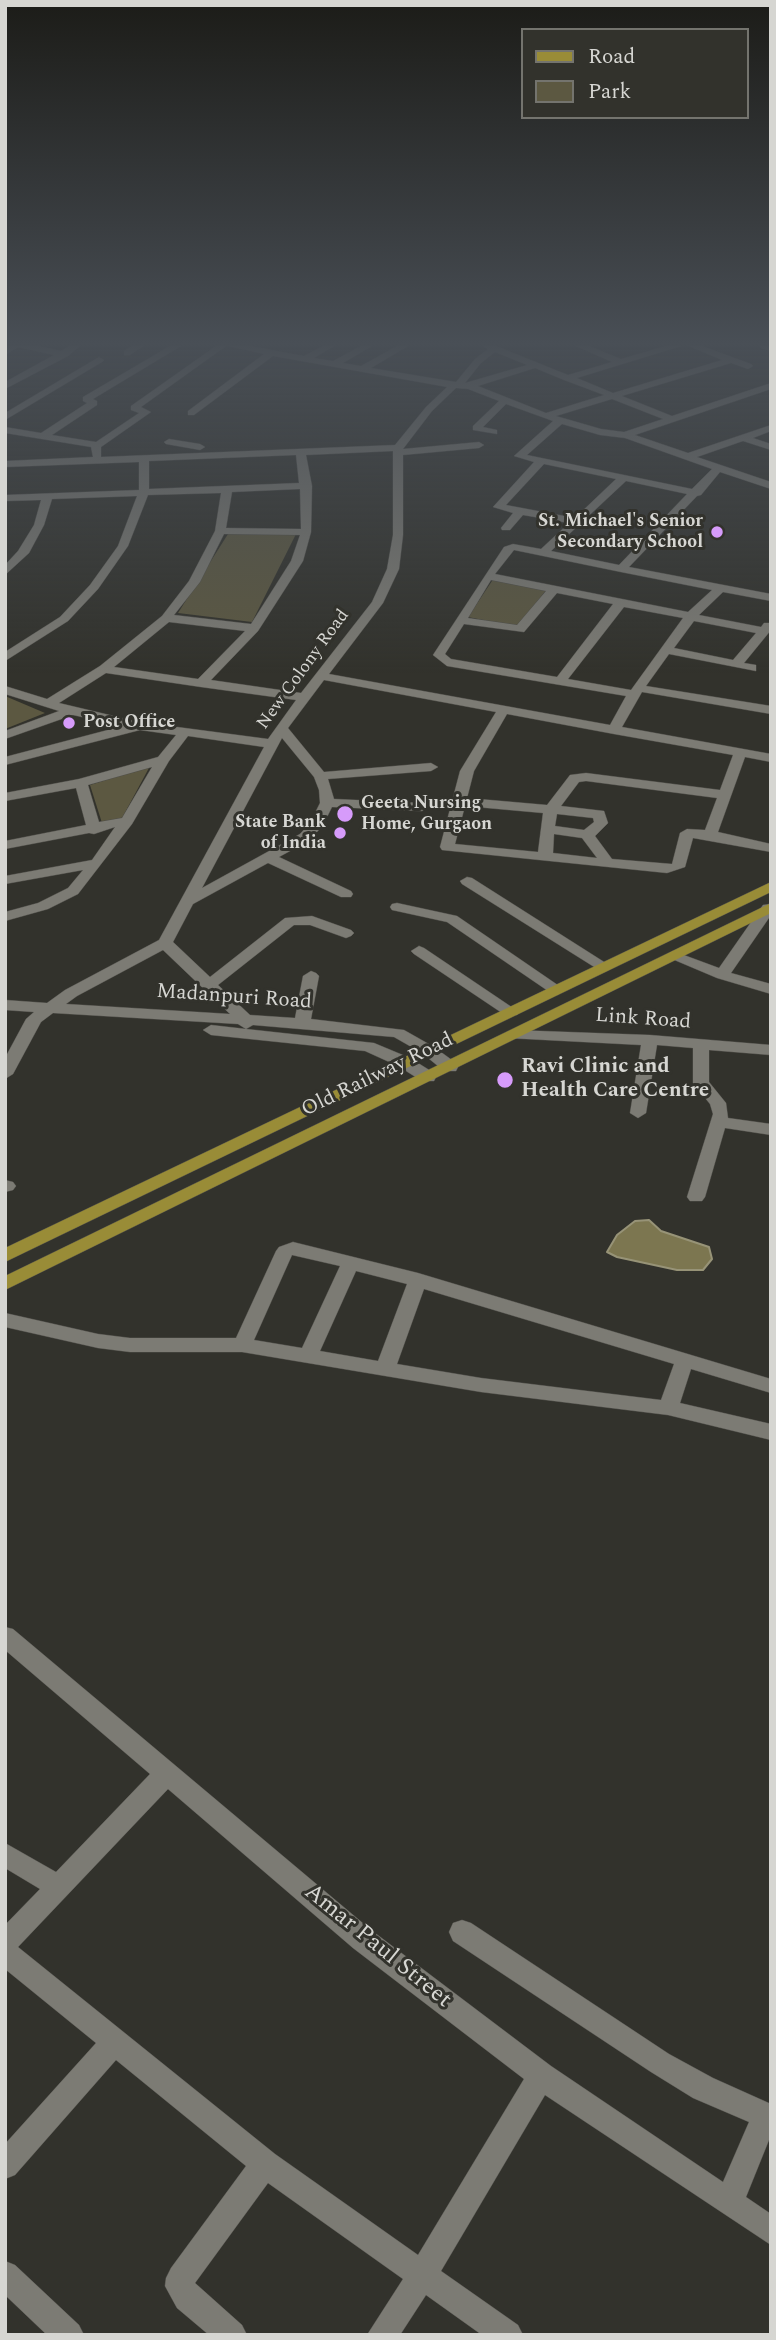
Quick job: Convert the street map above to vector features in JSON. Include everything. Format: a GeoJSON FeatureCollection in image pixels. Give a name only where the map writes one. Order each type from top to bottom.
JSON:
{"type":"FeatureCollection","features":[{"type":"Feature","properties":{"kind":"main road","name":"Old Railway Road"},"geometry":{"type":"LineString","coordinates":[[5,1256],[771,886]]}},
{"type":"Feature","properties":{"kind":"main road","name":"Old Railway Road"},"geometry":{"type":"LineString","coordinates":[[5,1284],[769,908]]}},
{"type":"Feature","properties":{"kind":"main road"},"geometry":{"type":"LineString","coordinates":[[106,1206],[123,1224]]}},
{"type":"Feature","properties":{"kind":"street"},"geometry":{"type":"LineString","coordinates":[[5,464],[197,455]]}},
{"type":"Feature","properties":{"kind":"street"},"geometry":{"type":"LineString","coordinates":[[201,683],[254,628],[297,562],[306,532],[307,486],[302,455]]}},
{"type":"Feature","properties":{"kind":"street","name":"New Colony Road"},"geometry":{"type":"LineString","coordinates":[[165,943],[281,728],[377,603],[393,569],[398,535],[398,455]]}},
{"type":"Feature","properties":{"kind":"street"},"geometry":{"type":"LineString","coordinates":[[519,455],[586,473],[625,477],[697,493]]}},
{"type":"Feature","properties":{"kind":"street"},"geometry":{"type":"LineString","coordinates":[[662,455],[771,486]]}},
{"type":"Feature","properties":{"kind":"street"},"geometry":{"type":"LineString","coordinates":[[682,455],[771,494]]}},
{"type":"Feature","properties":{"kind":"street"},"geometry":{"type":"LineString","coordinates":[[687,457],[692,455]]}},
{"type":"Feature","properties":{"kind":"street"},"geometry":{"type":"LineString","coordinates":[[5,657],[64,619],[94,587],[123,546],[144,491],[144,458]]}},
{"type":"Feature","properties":{"kind":"street"},"geometry":{"type":"LineString","coordinates":[[540,462],[498,505],[503,509],[575,520]]}},
{"type":"Feature","properties":{"kind":"street"},"geometry":{"type":"LineString","coordinates":[[621,569],[697,493],[715,471]]}},
{"type":"Feature","properties":{"kind":"street"},"geometry":{"type":"LineString","coordinates":[[544,552],[575,520],[625,477]]}},
{"type":"Feature","properties":{"kind":"street"},"geometry":{"type":"LineString","coordinates":[[5,498],[307,486]]}},
{"type":"Feature","properties":{"kind":"street"},"geometry":{"type":"LineString","coordinates":[[47,705],[104,669],[166,618],[194,582],[220,531],[227,488]]}},
{"type":"Feature","properties":{"kind":"street"},"geometry":{"type":"LineString","coordinates":[[5,572],[23,553],[39,526],[48,495]]}},
{"type":"Feature","properties":{"kind":"street"},"geometry":{"type":"LineString","coordinates":[[506,528],[520,512]]}},
{"type":"Feature","properties":{"kind":"street"},"geometry":{"type":"LineString","coordinates":[[220,531],[306,532]]}},
{"type":"Feature","properties":{"kind":"street"},"geometry":{"type":"LineString","coordinates":[[771,598],[518,547],[508,549],[488,576],[439,655],[442,660],[561,681],[771,710]]}},
{"type":"Feature","properties":{"kind":"street"},"geometry":{"type":"LineString","coordinates":[[488,576],[766,628],[736,664]]}},
{"type":"Feature","properties":{"kind":"street"},"geometry":{"type":"LineString","coordinates":[[614,730],[636,691],[692,615],[720,588]]}},
{"type":"Feature","properties":{"kind":"street"},"geometry":{"type":"LineString","coordinates":[[460,621],[520,629],[554,589]]}},
{"type":"Feature","properties":{"kind":"street"},"geometry":{"type":"LineString","coordinates":[[561,681],[622,601]]}},
{"type":"Feature","properties":{"kind":"street"},"geometry":{"type":"LineString","coordinates":[[166,618],[254,628]]}},
{"type":"Feature","properties":{"kind":"street"},"geometry":{"type":"LineString","coordinates":[[666,650],[752,668]]}},
{"type":"Feature","properties":{"kind":"street"},"geometry":{"type":"LineString","coordinates":[[104,669],[303,698]]}},
{"type":"Feature","properties":{"kind":"street"},"geometry":{"type":"LineString","coordinates":[[322,676],[771,758]]}},
{"type":"Feature","properties":{"kind":"street"},"geometry":{"type":"LineString","coordinates":[[5,690],[47,705],[139,726],[273,744]]}},
{"type":"Feature","properties":{"kind":"street"},"geometry":{"type":"LineString","coordinates":[[503,710],[467,771],[447,847],[673,869],[680,864],[684,835],[691,833],[771,848]]}},
{"type":"Feature","properties":{"kind":"street"},"geometry":{"type":"LineString","coordinates":[[5,735],[72,711]]}},
{"type":"Feature","properties":{"kind":"street"},"geometry":{"type":"LineString","coordinates":[[5,761],[139,726]]}},
{"type":"Feature","properties":{"kind":"street"},"geometry":{"type":"LineString","coordinates":[[185,903],[305,837],[316,825],[327,803],[326,790],[320,776],[281,728]]}},
{"type":"Feature","properties":{"kind":"street"},"geometry":{"type":"LineString","coordinates":[[5,916],[43,906],[73,891],[127,821],[163,760],[186,732]]}},
{"type":"Feature","properties":{"kind":"street"},"geometry":{"type":"LineString","coordinates":[[710,835],[740,753]]}},
{"type":"Feature","properties":{"kind":"street"},"geometry":{"type":"LineString","coordinates":[[5,797],[81,783],[163,760]]}},
{"type":"Feature","properties":{"kind":"street"},"geometry":{"type":"LineString","coordinates":[[320,776],[431,766]]}},
{"type":"Feature","properties":{"kind":"street"},"geometry":{"type":"LineString","coordinates":[[545,857],[550,811],[572,780],[578,777],[726,796]]}},
{"type":"Feature","properties":{"kind":"street"},"geometry":{"type":"LineString","coordinates":[[81,783],[94,830]]}},
{"type":"Feature","properties":{"kind":"street"},"geometry":{"type":"LineString","coordinates":[[459,801],[599,814],[601,823],[587,835]]}},
{"type":"Feature","properties":{"kind":"street"},"geometry":{"type":"LineString","coordinates":[[327,803],[422,807]]}},
{"type":"Feature","properties":{"kind":"street"},"geometry":{"type":"LineString","coordinates":[[5,845],[94,830],[127,821]]}},
{"type":"Feature","properties":{"kind":"street"},"geometry":{"type":"LineString","coordinates":[[548,830],[587,835],[607,862]]}},
{"type":"Feature","properties":{"kind":"street"},"geometry":{"type":"LineString","coordinates":[[268,858],[346,894]]}},
{"type":"Feature","properties":{"kind":"street"},"geometry":{"type":"LineString","coordinates":[[5,880],[97,863]]}},
{"type":"Feature","properties":{"kind":"street"},"geometry":{"type":"LineString","coordinates":[[467,881],[604,967]]}},
{"type":"Feature","properties":{"kind":"street"},"geometry":{"type":"LineString","coordinates":[[397,907],[452,919],[556,990]]}},
{"type":"Feature","properties":{"kind":"street"},"geometry":{"type":"LineString","coordinates":[[722,975],[769,908]]}},
{"type":"Feature","properties":{"kind":"street"},"geometry":{"type":"LineString","coordinates":[[209,985],[290,921],[312,920],[346,933]]}},
{"type":"Feature","properties":{"kind":"street"},"geometry":{"type":"LineString","coordinates":[[5,1074],[34,1018],[71,993],[165,943],[209,985],[246,1027]]}},
{"type":"Feature","properties":{"kind":"street"},"geometry":{"type":"LineString","coordinates":[[419,951],[511,1012]]}},
{"type":"Feature","properties":{"kind":"street"},"geometry":{"type":"LineString","coordinates":[[673,956],[722,975],[771,989]]}},
{"type":"Feature","properties":{"kind":"street"},"geometry":{"type":"LineString","coordinates":[[302,1023],[311,976]]}},
{"type":"Feature","properties":{"kind":"street"},"geometry":{"type":"LineString","coordinates":[[5,1004],[71,993]]}},
{"type":"Feature","properties":{"kind":"street","name":"Madanpuri Road"},"geometry":{"type":"LineString","coordinates":[[5,1004],[246,1027],[368,1045],[428,1077]]}},
{"type":"Feature","properties":{"kind":"street","name":"Madanpuri Road"},"geometry":{"type":"LineString","coordinates":[[5,1016],[246,1027],[302,1023],[398,1033],[428,1050],[450,1067]]}},
{"type":"Feature","properties":{"kind":"street","name":"Link Road"},"geometry":{"type":"LineString","coordinates":[[513,1035],[650,1040],[771,1050]]}},
{"type":"Feature","properties":{"kind":"street"},"geometry":{"type":"LineString","coordinates":[[638,1113],[650,1040]]}},
{"type":"Feature","properties":{"kind":"street"},"geometry":{"type":"LineString","coordinates":[[696,1197],[720,1122],[720,1107],[701,1083],[701,1045]]}},
{"type":"Feature","properties":{"kind":"street"},"geometry":{"type":"LineString","coordinates":[[720,1122],[771,1130]]}},
{"type":"Feature","properties":{"kind":"street"},"geometry":{"type":"LineString","coordinates":[[242,1345],[287,1249],[418,1280],[771,1387]]}},
{"type":"Feature","properties":{"kind":"street"},"geometry":{"type":"LineString","coordinates":[[307,1357],[351,1262]]}},
{"type":"Feature","properties":{"kind":"street"},"geometry":{"type":"LineString","coordinates":[[385,1369],[418,1280]]}},
{"type":"Feature","properties":{"kind":"street"},"geometry":{"type":"LineString","coordinates":[[5,1320],[130,1345],[242,1345],[481,1385],[668,1408],[771,1432]]}},
{"type":"Feature","properties":{"kind":"street"},"geometry":{"type":"LineString","coordinates":[[668,1408],[684,1362]]}},
{"type":"Feature","properties":{"kind":"street","name":"Amar Paul Street"},"geometry":{"type":"LineString","coordinates":[[5,1636],[362,1939],[541,2076],[771,2231]]}},
{"type":"Feature","properties":{"kind":"street"},"geometry":{"type":"LineString","coordinates":[[5,1943],[167,1773]]}},
{"type":"Feature","properties":{"kind":"street"},"geometry":{"type":"LineString","coordinates":[[5,1854],[59,1887]]}},
{"type":"Feature","properties":{"kind":"street"},"geometry":{"type":"LineString","coordinates":[[463,1932],[660,2063],[703,2088],[768,2117],[729,2203]]}},
{"type":"Feature","properties":{"kind":"street"},"geometry":{"type":"LineString","coordinates":[[5,1953],[265,2164],[508,2335]]}},
{"type":"Feature","properties":{"kind":"street"},"geometry":{"type":"LineString","coordinates":[[5,2165],[114,2043]]}},
{"type":"Feature","properties":{"kind":"street"},"geometry":{"type":"LineString","coordinates":[[382,2335],[422,2276],[541,2076]]}},
{"type":"Feature","properties":{"kind":"street"},"geometry":{"type":"LineString","coordinates":[[232,2335],[187,2298],[180,2286],[181,2278],[265,2164]]}},
{"type":"Feature","properties":{"kind":"street"},"geometry":{"type":"LineString","coordinates":[[5,2275],[69,2335]]}},
{"type":"Feature","properties":{"kind":"green space"},"geometry":{"type":"Polygon","coordinates":[[[228,534],[296,534],[252,622],[178,613],[228,534]]]}},
{"type":"Feature","properties":{"kind":"green space"},"geometry":{"type":"Polygon","coordinates":[[[494,578],[547,589],[517,627],[468,617],[494,578]]]}},
{"type":"Feature","properties":{"kind":"green space"},"geometry":{"type":"Polygon","coordinates":[[[5,696],[45,713],[5,729],[5,696]]]}},
{"type":"Feature","properties":{"kind":"green space"},"geometry":{"type":"Polygon","coordinates":[[[150,766],[121,820],[102,823],[90,785],[150,766]]]}},
{"type":"Feature","properties":{"kind":"shaded area"},"geometry":{"type":"Polygon","coordinates":[[[649,1220],[661,1231],[709,1247],[712,1259],[703,1270],[677,1270],[617,1257],[607,1252],[617,1235],[635,1221],[649,1220]]]}},
{"type":"Feature","properties":{"kind":"place","name":"St. Michael's Senior Secondary School"},"geometry":{"type":"Point","coordinates":[717,532]}},
{"type":"Feature","properties":{"kind":"place","name":"Post Office"},"geometry":{"type":"Point","coordinates":[69,723]}},
{"type":"Feature","properties":{"kind":"place","name":"Geeta Nursing Home, Gurgaon"},"geometry":{"type":"Point","coordinates":[345,814]}},
{"type":"Feature","properties":{"kind":"place","name":"State Bank of India"},"geometry":{"type":"Point","coordinates":[340,833]}},
{"type":"Feature","properties":{"kind":"place","name":"Ravi Clinic and Health Care Centre"},"geometry":{"type":"Point","coordinates":[505,1080]}}]}
